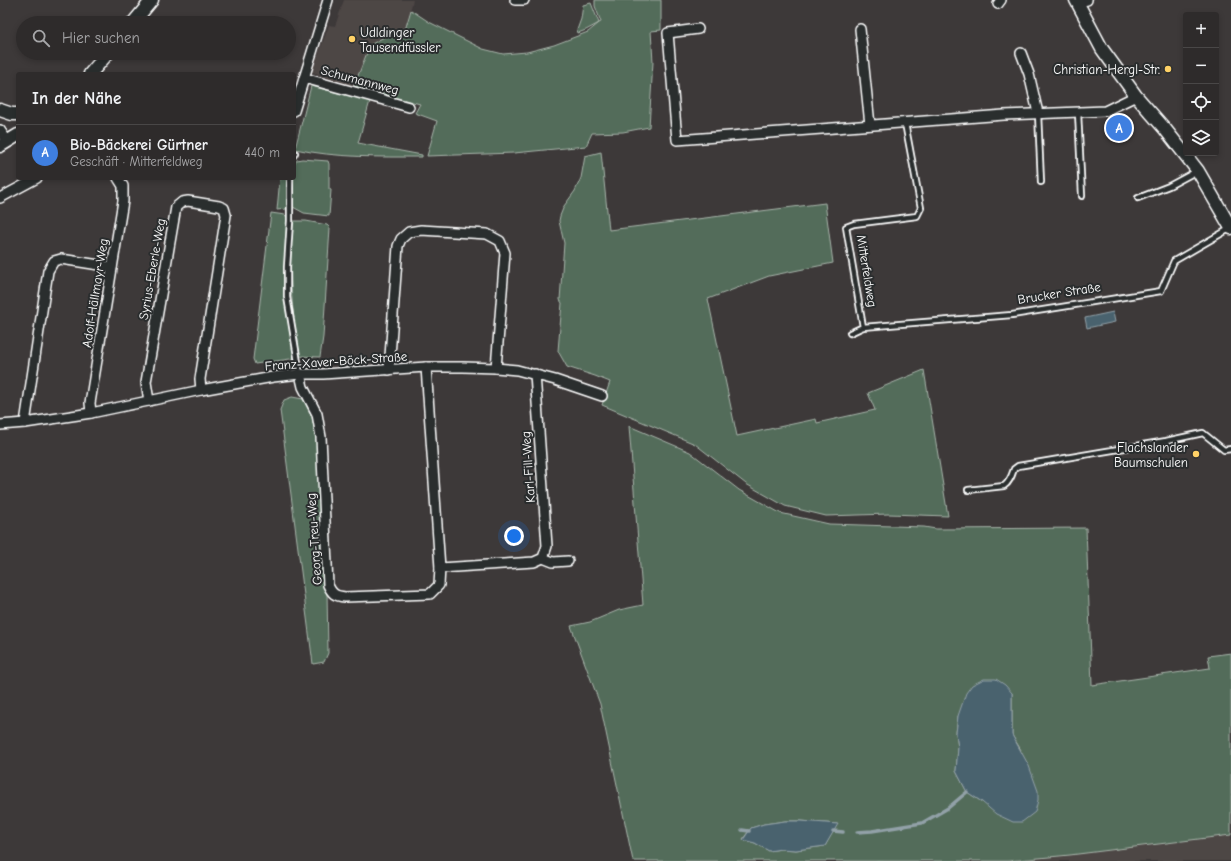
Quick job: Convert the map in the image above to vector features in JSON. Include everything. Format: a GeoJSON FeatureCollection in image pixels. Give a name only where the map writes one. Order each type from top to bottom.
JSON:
{"type":"FeatureCollection","features":[{"type":"Feature","properties":{"kind":"main road"},"geometry":{"type":"LineString","coordinates":[[139,16],[152,0]]}},
{"type":"Feature","properties":{"kind":"main road","name":"Brucker Straße"},"geometry":{"type":"LineString","coordinates":[[1080,1],[1102,49],[1136,96],[1165,129],[1198,171],[1231,228]]}},
{"type":"Feature","properties":{"kind":"main road"},"geometry":{"type":"LineString","coordinates":[[92,72],[102,60]]}},
{"type":"Feature","properties":{"kind":"main road"},"geometry":{"type":"LineString","coordinates":[[0,110],[16,114]]}},
{"type":"Feature","properties":{"kind":"street"},"geometry":{"type":"LineString","coordinates":[[296,104],[328,0]]}},
{"type":"Feature","properties":{"kind":"street"},"geometry":{"type":"LineString","coordinates":[[515,0],[524,0]]}},
{"type":"Feature","properties":{"kind":"street"},"geometry":{"type":"LineString","coordinates":[[698,29],[668,33],[677,140],[906,123],[916,121],[1038,113],[1106,111],[1136,96]]}},
{"type":"Feature","properties":{"kind":"street"},"geometry":{"type":"LineString","coordinates":[[860,29],[870,125]]}},
{"type":"Feature","properties":{"kind":"street"},"geometry":{"type":"LineString","coordinates":[[1021,53],[1029,74],[1038,113]]}},
{"type":"Feature","properties":{"kind":"street","name":"Schumannweg"},"geometry":{"type":"LineString","coordinates":[[304,78],[409,107]]}},
{"type":"Feature","properties":{"kind":"street"},"geometry":{"type":"LineString","coordinates":[[0,130],[9,141]]}},
{"type":"Feature","properties":{"kind":"street"},"geometry":{"type":"LineString","coordinates":[[0,198],[33,180]]}},
{"type":"Feature","properties":{"kind":"street","name":"Adolf-Hällmayr-Weg"},"geometry":{"type":"LineString","coordinates":[[92,413],[90,403],[123,201],[123,186],[119,180]]}},
{"type":"Feature","properties":{"kind":"street","name":"Syrius-Eberle-Weg"},"geometry":{"type":"LineString","coordinates":[[149,401],[146,382],[176,207],[182,202],[188,201],[219,206],[224,208],[226,215],[200,379],[201,390]]}},
{"type":"Feature","properties":{"kind":"street"},"geometry":{"type":"LineString","coordinates":[[389,370],[398,246],[401,239],[409,232],[421,230],[487,234],[500,241],[505,253],[496,368]]}},
{"type":"Feature","properties":{"kind":"street"},"geometry":{"type":"LineString","coordinates":[[25,423],[48,271],[54,261],[61,259],[112,267]]}},
{"type":"Feature","properties":{"kind":"street","name":"Franz-Xaver-Böck-Straße"},"geometry":{"type":"LineString","coordinates":[[0,425],[25,423],[92,413],[201,390],[273,377],[300,374],[323,374],[426,367],[496,368],[517,370],[535,374],[602,396]]}},
{"type":"Feature","properties":{"kind":"street","name":"Georg-Treu-Weg"},"geometry":{"type":"LineString","coordinates":[[300,374],[303,386],[317,414],[320,437],[328,585],[331,591],[337,596],[345,597],[430,594],[439,585],[440,568],[426,367]]}},
{"type":"Feature","properties":{"kind":"street","name":"Karl-Fill-Weg"},"geometry":{"type":"LineString","coordinates":[[535,374],[547,546],[543,558]]}},
{"type":"Feature","properties":{"kind":"street"},"geometry":{"type":"LineString","coordinates":[[440,568],[534,562],[543,558],[553,562],[568,561]]}},
{"type":"Feature","properties":{"kind":"lane"},"geometry":{"type":"LineString","coordinates":[[1078,112],[1082,196]]}},
{"type":"Feature","properties":{"kind":"lane"},"geometry":{"type":"LineString","coordinates":[[1038,113],[1041,182]]}},
{"type":"Feature","properties":{"kind":"lane","name":"Mitterfeldweg"},"geometry":{"type":"LineString","coordinates":[[850,333],[863,327],[846,227],[854,224],[917,216],[920,208],[906,123]]}},
{"type":"Feature","properties":{"kind":"lane"},"geometry":{"type":"LineString","coordinates":[[1138,198],[1169,186],[1198,171]]}},
{"type":"Feature","properties":{"kind":"lane"},"geometry":{"type":"LineString","coordinates":[[290,180],[290,221],[287,267],[288,297],[300,374]]}},
{"type":"Feature","properties":{"kind":"lane","name":"Brucker Straße"},"geometry":{"type":"LineString","coordinates":[[863,327],[1012,315],[1161,291],[1174,261],[1231,228]]}},
{"type":"Feature","properties":{"kind":"lane"},"geometry":{"type":"LineString","coordinates":[[968,490],[1004,486],[1008,484],[1014,469],[1018,466],[1166,441],[1203,433],[1224,450],[1231,449]]}},
{"type":"Feature","properties":{"kind":"shaded area","name":"Udldinger Tausendfüssler"},"geometry":{"type":"Polygon","coordinates":[[[344,0],[413,0],[405,30],[391,33],[370,45],[354,86],[312,72],[329,25],[335,26],[344,0]]]}},
{"type":"Feature","properties":{"kind":"shaded area"},"geometry":{"type":"Polygon","coordinates":[[[1231,835],[1231,861],[1007,861],[1070,855],[1231,835]]]}},
{"type":"Feature","properties":{"kind":"green space"},"geometry":{"type":"Polygon","coordinates":[[[595,0],[661,0],[661,30],[651,31],[653,62],[649,127],[623,132],[592,133],[586,146],[514,153],[427,156],[437,121],[415,113],[420,104],[354,86],[370,45],[391,33],[405,30],[411,10],[429,22],[483,49],[503,54],[527,52],[554,45],[588,32],[601,22],[595,6],[595,0]]]}},
{"type":"Feature","properties":{"kind":"green space"},"geometry":{"type":"Polygon","coordinates":[[[591,3],[599,23],[578,33],[577,30],[581,19],[583,5],[591,3]]]}},
{"type":"Feature","properties":{"kind":"green space"},"geometry":{"type":"Polygon","coordinates":[[[311,86],[370,101],[358,143],[422,155],[422,157],[374,157],[327,154],[296,149],[311,86]]]}},
{"type":"Feature","properties":{"kind":"green space"},"geometry":{"type":"Polygon","coordinates":[[[601,152],[609,230],[825,203],[833,263],[769,276],[708,299],[737,436],[816,419],[817,423],[875,410],[868,393],[924,370],[948,516],[889,514],[826,516],[785,506],[746,484],[695,444],[602,405],[610,382],[567,367],[558,351],[562,303],[560,300],[564,243],[559,221],[560,216],[564,206],[575,191],[581,178],[585,156],[601,152]]]}},
{"type":"Feature","properties":{"kind":"green space"},"geometry":{"type":"Polygon","coordinates":[[[297,160],[328,161],[329,189],[331,190],[329,216],[304,213],[293,207],[294,180],[296,180],[297,160]]]}},
{"type":"Feature","properties":{"kind":"green space"},"geometry":{"type":"Polygon","coordinates":[[[280,180],[288,180],[287,207],[286,209],[277,210],[280,180]]]}},
{"type":"Feature","properties":{"kind":"green space"},"geometry":{"type":"Polygon","coordinates":[[[271,213],[285,215],[290,221],[287,297],[297,358],[255,364],[253,359],[271,213]]]}},
{"type":"Feature","properties":{"kind":"green space"},"geometry":{"type":"Polygon","coordinates":[[[294,221],[306,221],[327,225],[330,228],[323,337],[320,357],[299,356],[291,288],[291,255],[294,221]]]}},
{"type":"Feature","properties":{"kind":"green space"},"geometry":{"type":"Polygon","coordinates":[[[292,397],[303,399],[312,417],[316,438],[327,592],[328,653],[324,662],[313,664],[280,410],[284,400],[292,397]]]}},
{"type":"Feature","properties":{"kind":"green space"},"geometry":{"type":"Polygon","coordinates":[[[629,426],[690,452],[739,490],[780,513],[829,524],[924,527],[936,529],[1086,528],[1092,685],[1210,668],[1208,656],[1231,653],[1231,835],[1070,855],[1007,861],[633,861],[600,704],[571,626],[590,622],[619,610],[643,605],[629,426]],[[1012,693],[958,716],[956,733],[958,748],[956,771],[967,792],[982,802],[1021,750],[1012,735],[1012,693]],[[785,821],[764,824],[751,828],[743,839],[755,843],[769,851],[781,849],[796,850],[825,846],[837,824],[801,821],[785,821]]]}},
{"type":"Feature","properties":{"kind":"water"},"geometry":{"type":"Polygon","coordinates":[[[1113,312],[1115,322],[1087,328],[1085,318],[1113,312]]]}},
{"type":"Feature","properties":{"kind":"water"},"geometry":{"type":"Polygon","coordinates":[[[984,679],[996,679],[1005,685],[1012,693],[1012,735],[1029,766],[1038,791],[1038,800],[1035,812],[1022,822],[1013,822],[996,814],[967,792],[956,771],[958,748],[956,733],[958,716],[966,693],[972,685],[984,679]]]}},
{"type":"Feature","properties":{"kind":"water"},"geometry":{"type":"Polygon","coordinates":[[[785,821],[838,824],[825,846],[796,850],[781,849],[769,851],[755,843],[743,840],[751,828],[764,824],[785,821]]]}},
{"type":"Feature","properties":{"kind":"waterway"},"geometry":{"type":"LineString","coordinates":[[857,832],[922,823],[948,808],[967,792]]}},
{"type":"Feature","properties":{"kind":"waterway"},"geometry":{"type":"LineString","coordinates":[[742,830],[749,831]]}},
{"type":"Feature","properties":{"kind":"waterway"},"geometry":{"type":"LineString","coordinates":[[833,831],[843,832]]}},
{"type":"Feature","properties":{"kind":"place","name":"Udldinger Tausendfüssler"},"geometry":{"type":"Point","coordinates":[352,39]}},
{"type":"Feature","properties":{"kind":"place","name":"Christian-Hergl-Str."},"geometry":{"type":"Point","coordinates":[1168,69]}},
{"type":"Feature","properties":{"kind":"place","name":"Bio-Bäckerei Gürtner"},"geometry":{"type":"Point","coordinates":[1119,128]}},
{"type":"Feature","properties":{"kind":"place","name":"Flachslander Baumschulen"},"geometry":{"type":"Point","coordinates":[1196,454]}}]}
